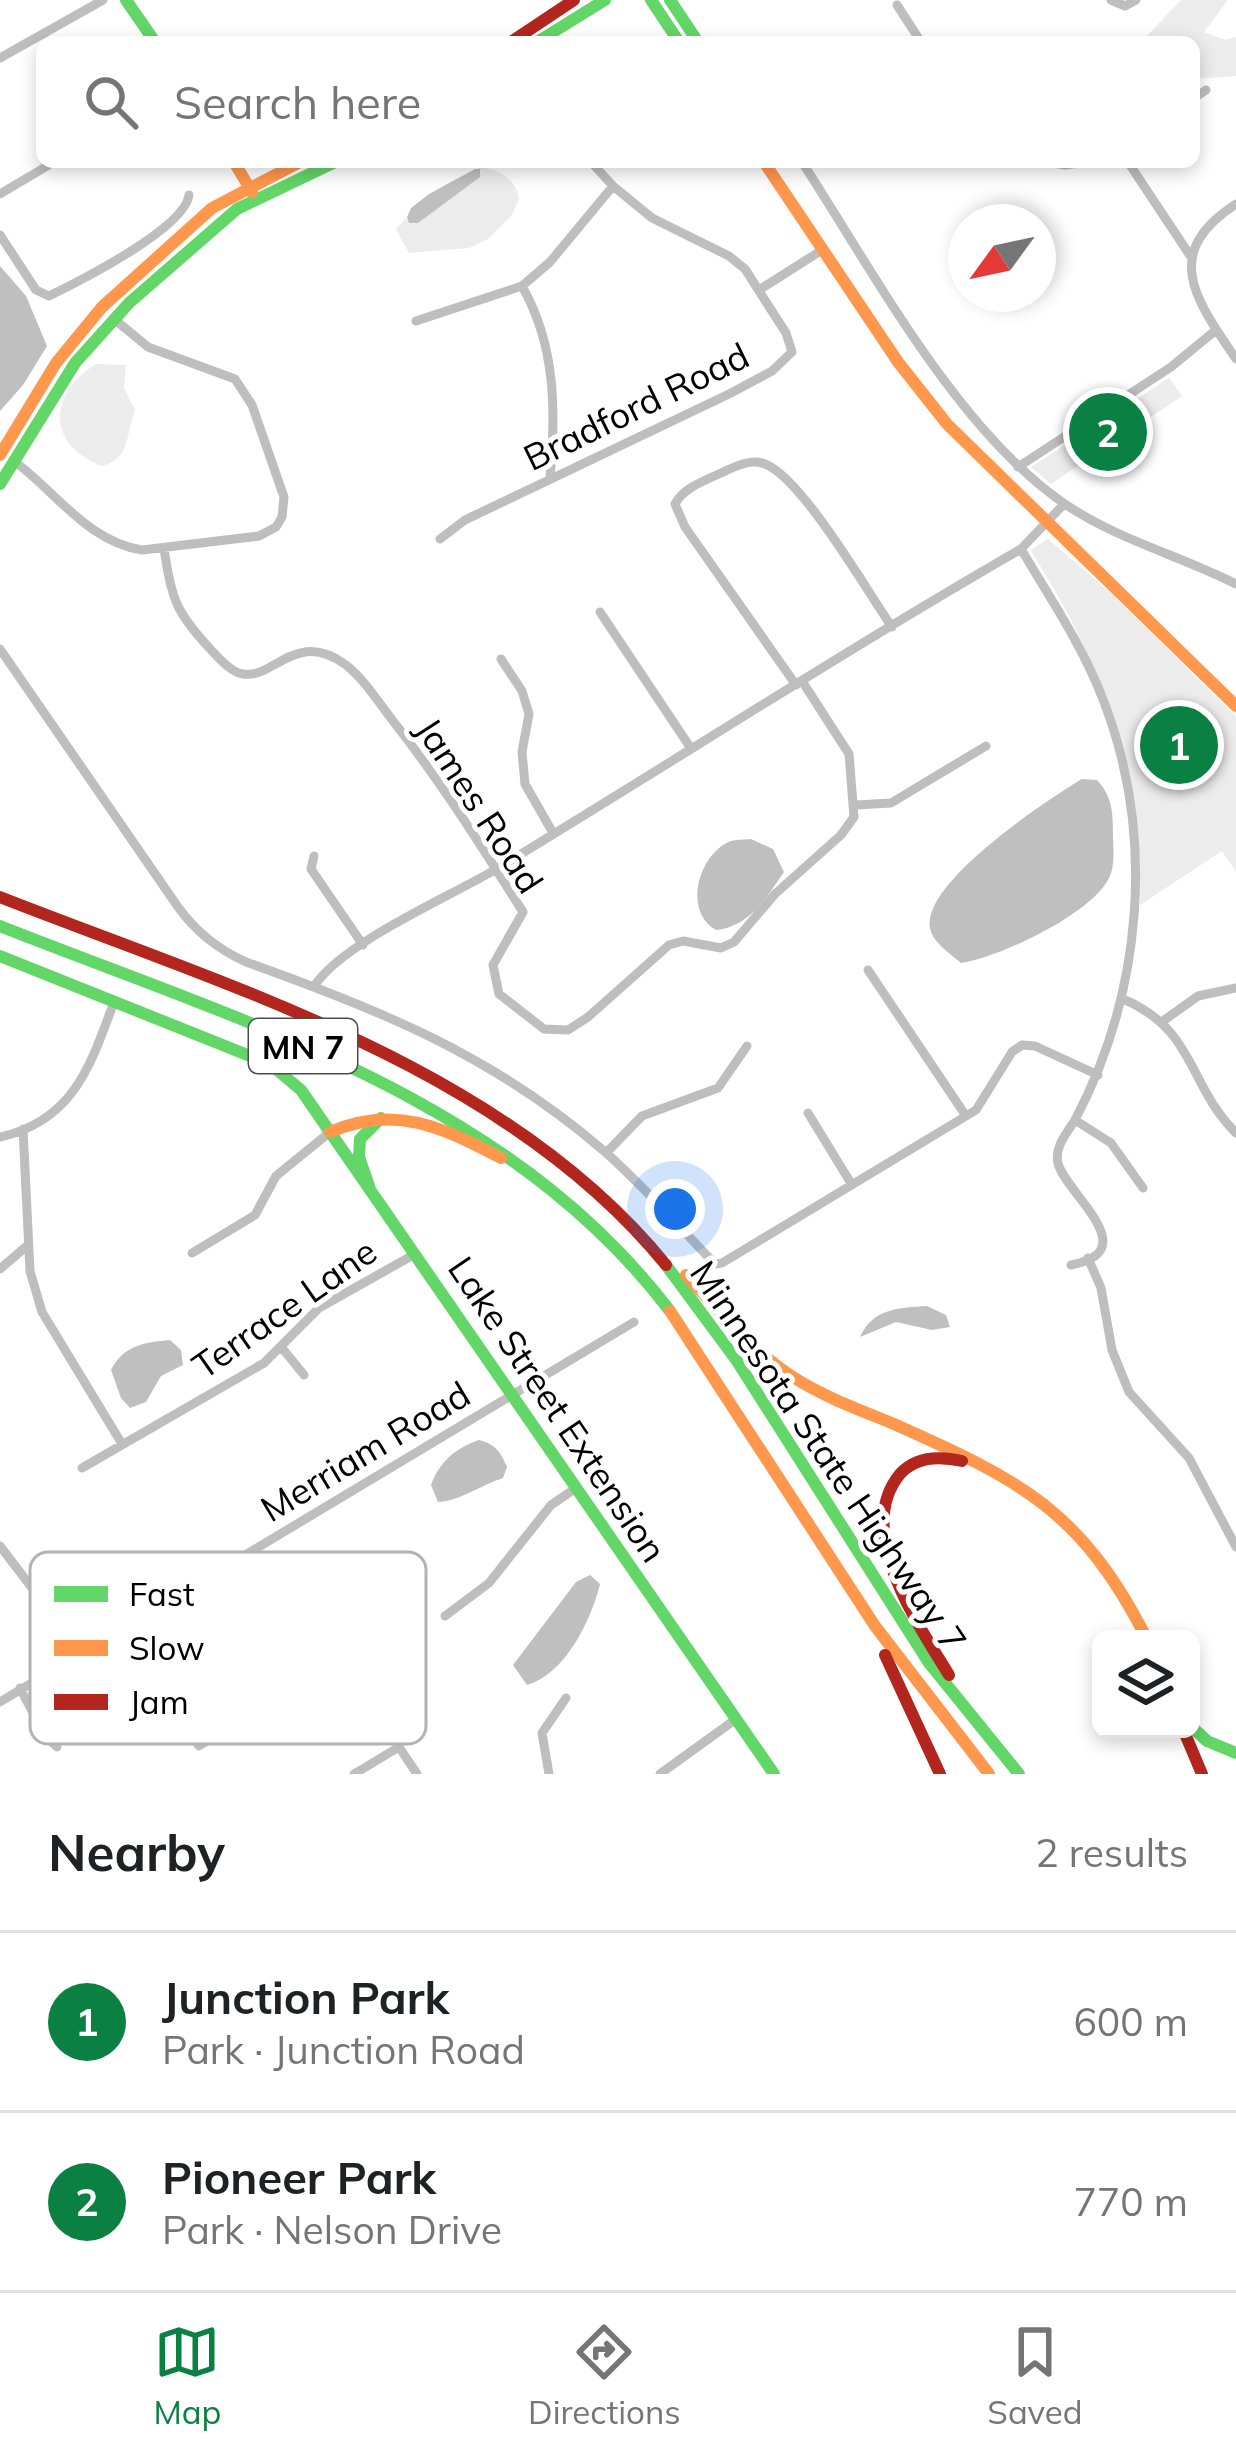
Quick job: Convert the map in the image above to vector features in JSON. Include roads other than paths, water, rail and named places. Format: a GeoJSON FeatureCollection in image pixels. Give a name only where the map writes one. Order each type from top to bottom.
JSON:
{"type":"FeatureCollection","features":[{"type":"Feature","properties":{"kind":"main road"},"geometry":{"type":"LineString","coordinates":[[126,0],[151,36]]}},
{"type":"Feature","properties":{"kind":"main road"},"geometry":{"type":"LineString","coordinates":[[520,36],[574,0]]}},
{"type":"Feature","properties":{"kind":"main road"},"geometry":{"type":"LineString","coordinates":[[646,0],[675,36]]}},
{"type":"Feature","properties":{"kind":"main road"},"geometry":{"type":"LineString","coordinates":[[674,0],[697,36]]}},
{"type":"Feature","properties":{"kind":"main road"},"geometry":{"type":"LineString","coordinates":[[550,36],[605,1]]}},
{"type":"Feature","properties":{"kind":"main road"},"geometry":{"type":"LineString","coordinates":[[238,168],[255,200]]}},
{"type":"Feature","properties":{"kind":"main road"},"geometry":{"type":"LineString","coordinates":[[0,455],[56,362],[202,217],[248,186],[287,168]]}},
{"type":"Feature","properties":{"kind":"main road"},"geometry":{"type":"LineString","coordinates":[[0,484],[108,312],[215,225],[322,168]]}},
{"type":"Feature","properties":{"kind":"main road"},"geometry":{"type":"LineString","coordinates":[[770,168],[923,396],[974,453],[1236,706]]}},
{"type":"Feature","properties":{"kind":"main road","name":"Minnesota State Highway 7"},"geometry":{"type":"LineString","coordinates":[[0,897],[395,1056],[492,1111],[591,1186],[642,1237],[694,1300],[912,1639],[1018,1772]]}},
{"type":"Feature","properties":{"kind":"main road","name":"Minnesota State Highway 7"},"geometry":{"type":"LineString","coordinates":[[0,926],[395,1085],[483,1135],[573,1206],[629,1262],[677,1321],[914,1681],[989,1774]]}},
{"type":"Feature","properties":{"kind":"main road"},"geometry":{"type":"LineString","coordinates":[[0,956],[114,1002]]}},
{"type":"Feature","properties":{"kind":"main road","name":"Lake Street Extension"},"geometry":{"type":"LineString","coordinates":[[114,1002],[270,1064],[291,1079],[774,1774]]}},
{"type":"Feature","properties":{"kind":"main road"},"geometry":{"type":"LineString","coordinates":[[330,1132],[367,1116],[391,1116],[459,1136],[573,1206]]}},
{"type":"Feature","properties":{"kind":"main road"},"geometry":{"type":"LineString","coordinates":[[369,1186],[357,1154],[358,1141],[370,1124],[391,1116]]}},
{"type":"Feature","properties":{"kind":"main road"},"geometry":{"type":"LineString","coordinates":[[591,1186],[648,1234],[736,1331],[782,1369],[817,1390],[981,1461],[1043,1501],[1100,1559],[1142,1630]]}},
{"type":"Feature","properties":{"kind":"main road"},"geometry":{"type":"LineString","coordinates":[[1018,1772],[956,1687],[900,1587],[884,1519],[887,1496],[898,1476],[922,1460],[947,1458],[1020,1493],[1088,1556],[1117,1597],[1132,1630]]}},
{"type":"Feature","properties":{"kind":"main road"},"geometry":{"type":"LineString","coordinates":[[820,1543],[901,1685],[940,1774]]}},
{"type":"Feature","properties":{"kind":"main road"},"geometry":{"type":"LineString","coordinates":[[1200,1736],[1236,1753]]}},
{"type":"Feature","properties":{"kind":"main road"},"geometry":{"type":"LineString","coordinates":[[1177,1738],[1191,1774]]}},
{"type":"Feature","properties":{"kind":"main road"},"geometry":{"type":"LineString","coordinates":[[1190,1738],[1202,1774]]}},
{"type":"Feature","properties":{"kind":"street"},"geometry":{"type":"LineString","coordinates":[[39,36],[103,0]]}},
{"type":"Feature","properties":{"kind":"street"},"geometry":{"type":"LineString","coordinates":[[1111,0],[1125,6],[1136,0]]}},
{"type":"Feature","properties":{"kind":"street"},"geometry":{"type":"LineString","coordinates":[[897,5],[917,36]]}},
{"type":"Feature","properties":{"kind":"street"},"geometry":{"type":"LineString","coordinates":[[0,58],[36,38]]}},
{"type":"Feature","properties":{"kind":"street"},"geometry":{"type":"LineString","coordinates":[[1200,94],[1206,90]]}},
{"type":"Feature","properties":{"kind":"street"},"geometry":{"type":"LineString","coordinates":[[0,194],[44,168]]}},
{"type":"Feature","properties":{"kind":"street","name":"Bradford Road"},"geometry":{"type":"LineString","coordinates":[[440,539],[465,520],[729,394],[787,360],[792,344],[745,269],[729,256],[652,218],[596,168]]}},
{"type":"Feature","properties":{"kind":"street"},"geometry":{"type":"LineString","coordinates":[[806,168],[969,412],[1018,467],[1064,504],[1127,538],[1236,584]]}},
{"type":"Feature","properties":{"kind":"street"},"geometry":{"type":"LineString","coordinates":[[1132,168],[1191,257]]}},
{"type":"Feature","properties":{"kind":"street"},"geometry":{"type":"LineString","coordinates":[[416,321],[522,286],[541,273],[613,186]]}},
{"type":"Feature","properties":{"kind":"street"},"geometry":{"type":"LineString","coordinates":[[0,235],[36,290],[49,296],[159,232],[187,207],[189,195]]}},
{"type":"Feature","properties":{"kind":"street"},"geometry":{"type":"LineString","coordinates":[[1236,204],[1202,232],[1191,257],[1192,283],[1236,359]]}},
{"type":"Feature","properties":{"kind":"street"},"geometry":{"type":"LineString","coordinates":[[759,290],[822,250]]}},
{"type":"Feature","properties":{"kind":"street"},"geometry":{"type":"LineString","coordinates":[[522,286],[549,350],[555,426],[550,478]]}},
{"type":"Feature","properties":{"kind":"street"},"geometry":{"type":"LineString","coordinates":[[14,461],[104,539],[142,550],[268,533],[282,518],[284,497],[251,405],[235,379],[148,346],[108,312]]}},
{"type":"Feature","properties":{"kind":"street"},"geometry":{"type":"LineString","coordinates":[[1018,467],[1171,367],[1216,329]]}},
{"type":"Feature","properties":{"kind":"street"},"geometry":{"type":"LineString","coordinates":[[892,628],[806,502],[764,463],[740,465],[683,492],[675,504],[686,527],[849,754],[856,805],[891,803],[986,746]]}},
{"type":"Feature","properties":{"kind":"street"},"geometry":{"type":"LineString","coordinates":[[315,986],[326,970],[363,946],[1021,548],[1064,504]]}},
{"type":"Feature","properties":{"kind":"street","name":"James Road"},"geometry":{"type":"LineString","coordinates":[[164,548],[176,609],[233,670],[251,674],[304,652],[341,662],[405,737],[523,912],[495,958],[495,987],[503,1000],[544,1029],[568,1030],[588,1018],[669,944],[683,941],[721,948],[734,942],[775,894],[848,827],[856,805]]}},
{"type":"Feature","properties":{"kind":"street"},"geometry":{"type":"LineString","coordinates":[[1021,548],[1105,703],[1129,795],[1134,865],[1134,934],[1124,999],[1098,1075],[1057,1156],[1064,1175],[1103,1232],[1100,1246],[1088,1258],[1071,1264]]}},
{"type":"Feature","properties":{"kind":"street"},"geometry":{"type":"LineString","coordinates":[[600,612],[691,748]]}},
{"type":"Feature","properties":{"kind":"street"},"geometry":{"type":"LineString","coordinates":[[0,649],[200,934],[226,953],[410,1024],[472,1057],[550,1108],[607,1153],[719,1264],[966,1116],[981,1103],[1012,1052],[1022,1045],[1035,1046],[1098,1075]]}},
{"type":"Feature","properties":{"kind":"street"},"geometry":{"type":"LineString","coordinates":[[501,658],[527,702],[524,784],[553,833]]}},
{"type":"Feature","properties":{"kind":"street"},"geometry":{"type":"LineString","coordinates":[[314,856],[310,869],[363,946]]}},
{"type":"Feature","properties":{"kind":"street"},"geometry":{"type":"LineString","coordinates":[[868,970],[966,1116]]}},
{"type":"Feature","properties":{"kind":"street"},"geometry":{"type":"LineString","coordinates":[[1163,1021],[1198,996],[1236,988]]}},
{"type":"Feature","properties":{"kind":"street"},"geometry":{"type":"LineString","coordinates":[[1124,999],[1163,1021],[1178,1039],[1217,1111],[1236,1133]]}},
{"type":"Feature","properties":{"kind":"street"},"geometry":{"type":"LineString","coordinates":[[0,1137],[23,1130],[68,1102],[88,1072],[114,1002]]}},
{"type":"Feature","properties":{"kind":"street"},"geometry":{"type":"LineString","coordinates":[[607,1153],[642,1116],[718,1088],[747,1046]]}},
{"type":"Feature","properties":{"kind":"street"},"geometry":{"type":"LineString","coordinates":[[808,1113],[852,1185]]}},
{"type":"Feature","properties":{"kind":"street"},"geometry":{"type":"LineString","coordinates":[[1076,1120],[1111,1143],[1142,1188]]}},
{"type":"Feature","properties":{"kind":"street"},"geometry":{"type":"LineString","coordinates":[[23,1130],[30,1271],[42,1312],[122,1444]]}},
{"type":"Feature","properties":{"kind":"street"},"geometry":{"type":"LineString","coordinates":[[192,1253],[255,1215],[276,1176],[330,1132]]}},
{"type":"Feature","properties":{"kind":"street"},"geometry":{"type":"LineString","coordinates":[[0,1269],[28,1244]]}},
{"type":"Feature","properties":{"kind":"street","name":"Terrace Lane"},"geometry":{"type":"LineString","coordinates":[[82,1468],[264,1363],[332,1299],[415,1254]]}},
{"type":"Feature","properties":{"kind":"street"},"geometry":{"type":"LineString","coordinates":[[1088,1258],[1101,1288],[1119,1371],[1145,1412],[1203,1478],[1236,1547]]}},
{"type":"Feature","properties":{"kind":"street","name":"Merriam Road"},"geometry":{"type":"LineString","coordinates":[[249,1552],[634,1322]]}},
{"type":"Feature","properties":{"kind":"street"},"geometry":{"type":"LineString","coordinates":[[282,1348],[304,1375]]}},
{"type":"Feature","properties":{"kind":"street"},"geometry":{"type":"LineString","coordinates":[[445,1616],[489,1583],[551,1505],[576,1488]]}},
{"type":"Feature","properties":{"kind":"street"},"geometry":{"type":"LineString","coordinates":[[0,1546],[30,1585]]}},
{"type":"Feature","properties":{"kind":"street","name":"Merriam Road"},"geometry":{"type":"LineString","coordinates":[[0,1702],[30,1682]]}},
{"type":"Feature","properties":{"kind":"street"},"geometry":{"type":"LineString","coordinates":[[20,1688],[30,1707]]}},
{"type":"Feature","properties":{"kind":"street"},"geometry":{"type":"LineString","coordinates":[[549,1774],[542,1733],[566,1698]]}},
{"type":"Feature","properties":{"kind":"street"},"geometry":{"type":"LineString","coordinates":[[660,1774],[736,1719]]}},
{"type":"Feature","properties":{"kind":"street"},"geometry":{"type":"LineString","coordinates":[[54,1744],[57,1747]]}},
{"type":"Feature","properties":{"kind":"street"},"geometry":{"type":"LineString","coordinates":[[354,1774],[399,1747],[417,1774]]}},
{"type":"Feature","properties":{"kind":"place","name":"Pioneer Park"},"geometry":{"type":"Point","coordinates":[1108,432]}},
{"type":"Feature","properties":{"kind":"place","name":"Junction Park"},"geometry":{"type":"Point","coordinates":[1179,745]}}]}
